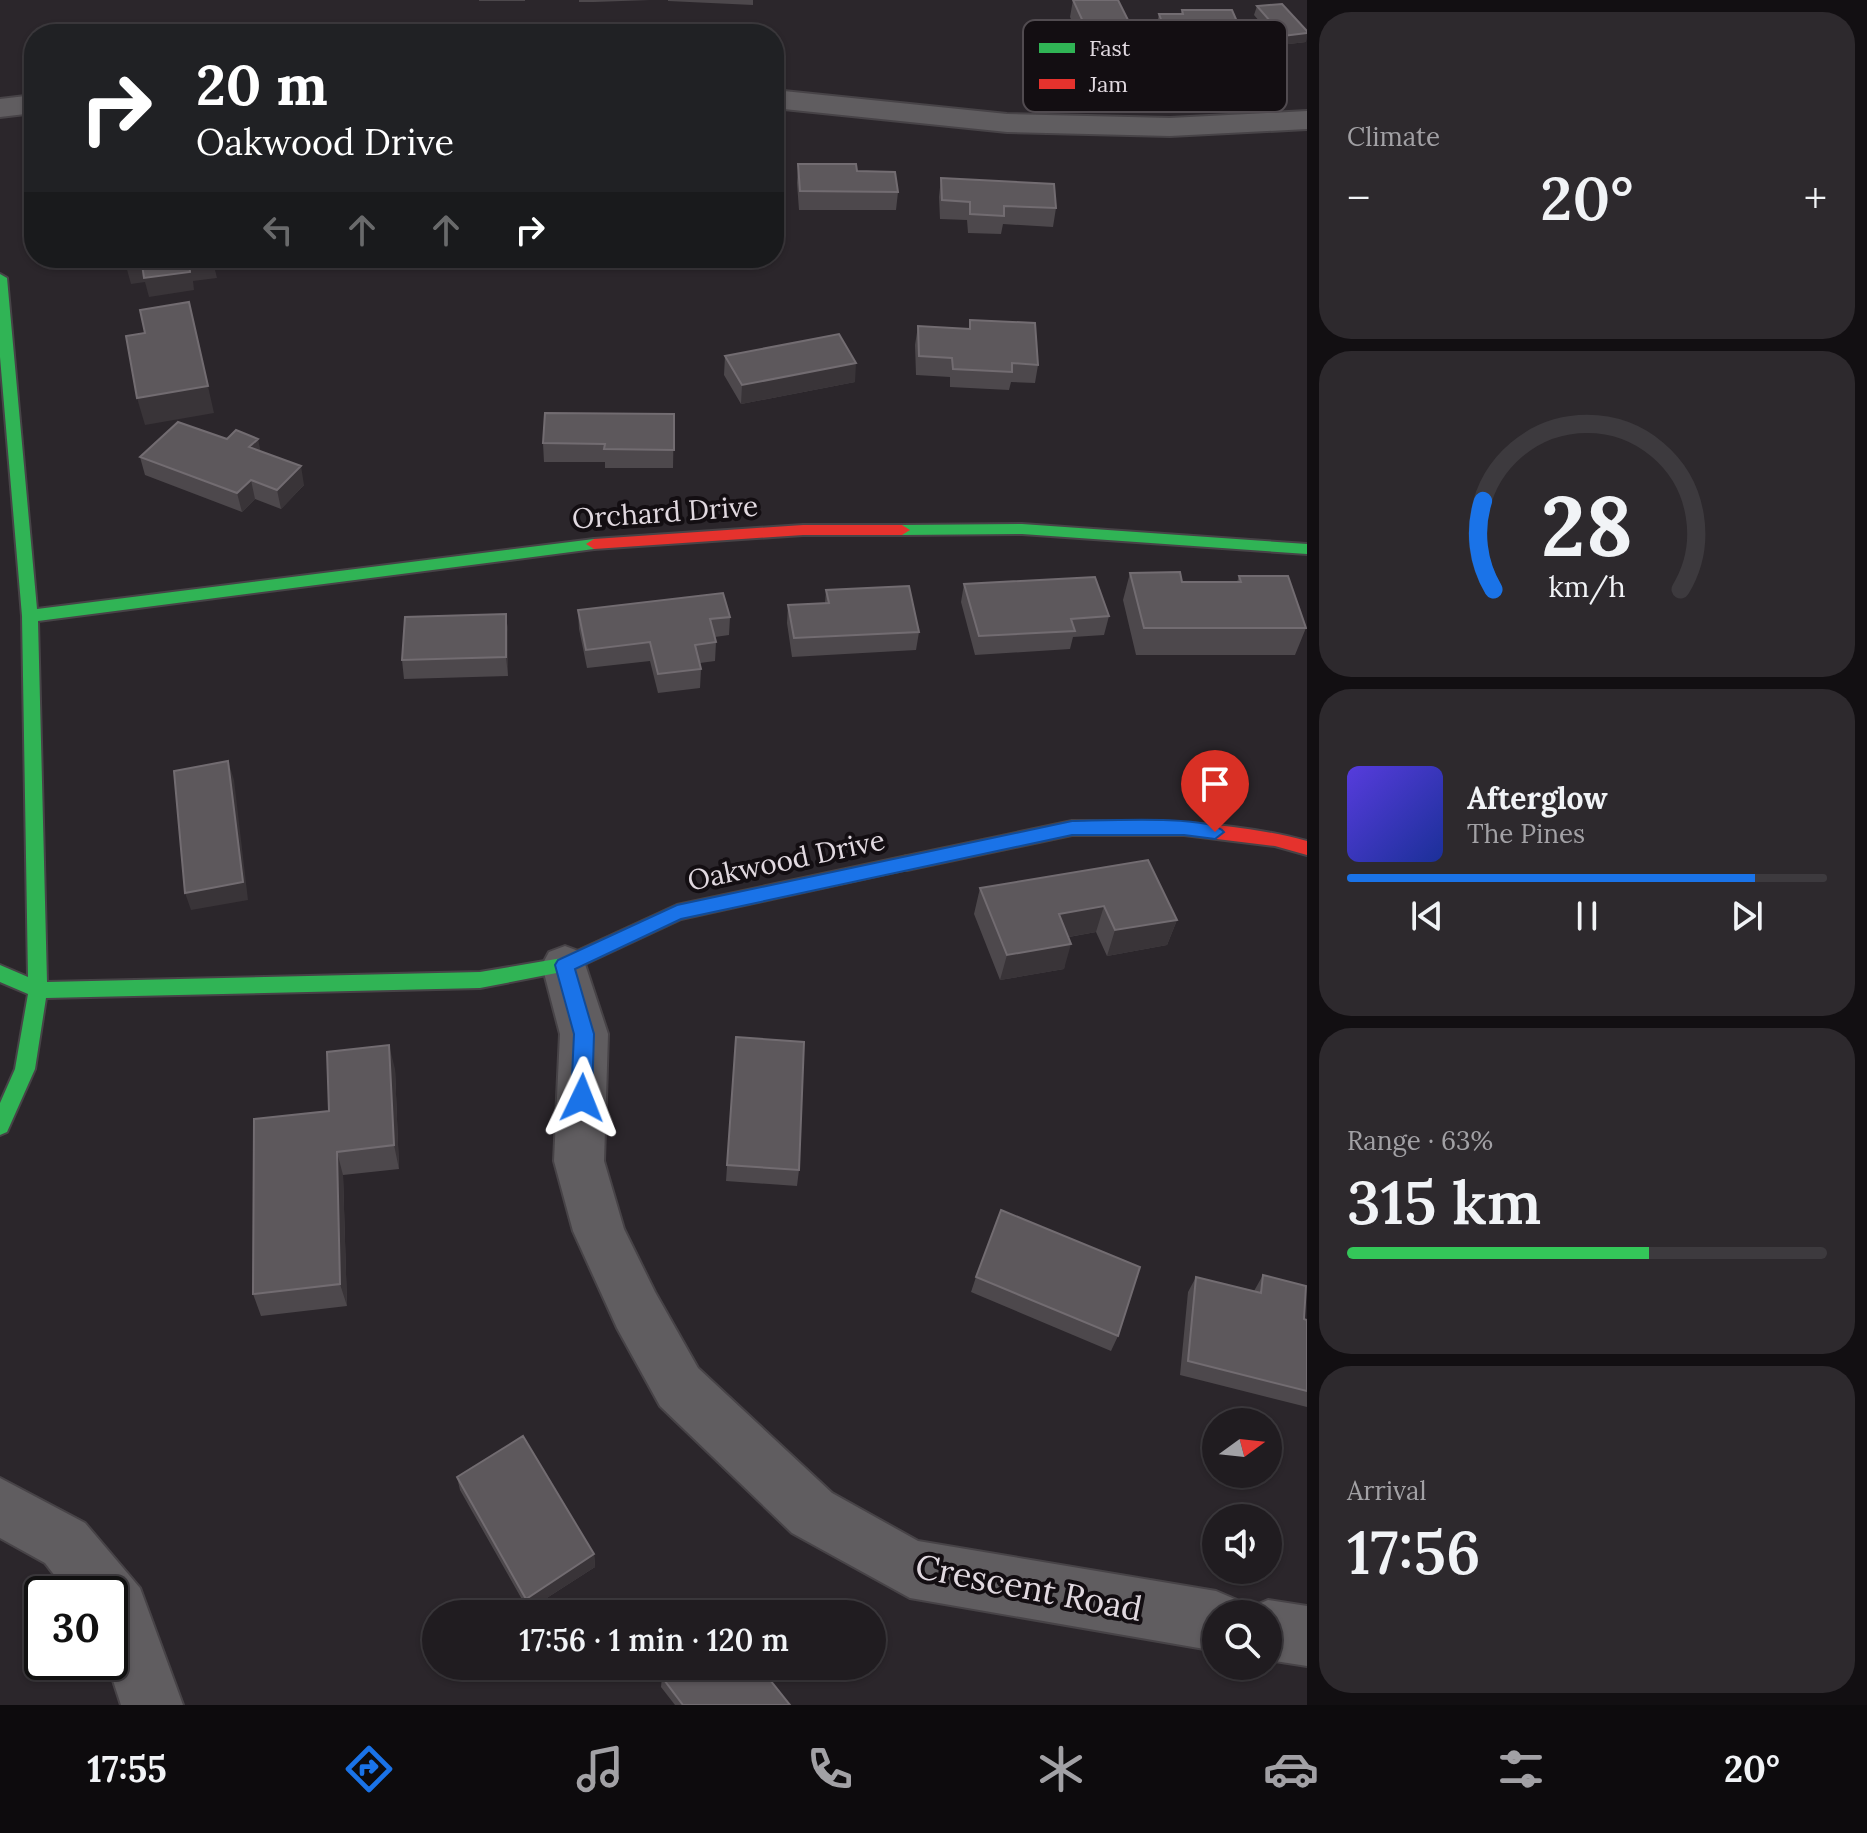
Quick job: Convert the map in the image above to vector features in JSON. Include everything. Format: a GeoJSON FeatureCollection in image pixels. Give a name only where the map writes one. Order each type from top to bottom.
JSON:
{"type":"FeatureCollection","features":[{"type":"Feature","properties":{"kind":"street"},"geometry":{"type":"LineString","coordinates":[[784,100],[1007,123],[1170,127],[1307,120]]}},
{"type":"Feature","properties":{"kind":"street"},"geometry":{"type":"LineString","coordinates":[[0,108],[24,105]]}},
{"type":"Feature","properties":{"kind":"street"},"geometry":{"type":"LineString","coordinates":[[0,278],[30,616],[38,990],[25,1069],[0,1126]]}},
{"type":"Feature","properties":{"kind":"street","name":"Orchard Drive"},"geometry":{"type":"LineString","coordinates":[[30,616],[572,546],[803,530],[1022,529],[1307,549]]}},
{"type":"Feature","properties":{"kind":"street","name":"Oakwood Drive"},"geometry":{"type":"LineString","coordinates":[[0,973],[38,990],[480,980],[565,965],[677,912],[1072,828],[1184,828],[1275,839],[1307,848]]}},
{"type":"Feature","properties":{"kind":"street","name":"Crescent Road"},"geometry":{"type":"LineString","coordinates":[[565,965],[584,1034],[579,1161],[599,1231],[636,1310],[679,1387],[812,1513],[910,1569],[1202,1619]]}},
{"type":"Feature","properties":{"kind":"street"},"geometry":{"type":"LineString","coordinates":[[0,1507],[65,1543],[92,1576]]}},
{"type":"Feature","properties":{"kind":"street"},"geometry":{"type":"LineString","coordinates":[[1282,1632],[1307,1636]]}},
{"type":"Feature","properties":{"kind":"street"},"geometry":{"type":"LineString","coordinates":[[128,1635],[152,1705]]}},
{"type":"Feature","properties":{"kind":"building"},"geometry":{"type":"Polygon","coordinates":[[[1073,0],[1118,0],[1128,20],[1082,20],[1073,0]]]}},
{"type":"Feature","properties":{"kind":"building"},"geometry":{"type":"Polygon","coordinates":[[[1282,4],[1307,33],[1287,36],[1287,20],[1269,20],[1257,6],[1282,4]]]}},
{"type":"Feature","properties":{"kind":"building"},"geometry":{"type":"Polygon","coordinates":[[[1182,10],[1232,10],[1236,20],[1161,20],[1159,14],[1183,14],[1182,10]]]}},
{"type":"Feature","properties":{"kind":"building"},"geometry":{"type":"Polygon","coordinates":[[[798,164],[856,164],[857,171],[895,172],[898,192],[800,191],[798,164]]]}},
{"type":"Feature","properties":{"kind":"building"},"geometry":{"type":"Polygon","coordinates":[[[941,178],[1054,184],[1056,208],[1004,206],[1004,216],[970,214],[970,202],[942,200],[941,178]]]}},
{"type":"Feature","properties":{"kind":"building"},"geometry":{"type":"Polygon","coordinates":[[[143,268],[190,268],[190,272],[144,278],[143,268]]]}},
{"type":"Feature","properties":{"kind":"building"},"geometry":{"type":"Polygon","coordinates":[[[189,302],[208,386],[137,398],[126,336],[145,333],[140,310],[189,302]]]}},
{"type":"Feature","properties":{"kind":"building"},"geometry":{"type":"Polygon","coordinates":[[[970,320],[1035,323],[1038,365],[1012,363],[1012,372],[953,369],[952,358],[919,356],[918,326],[970,329],[970,320]]]}},
{"type":"Feature","properties":{"kind":"building"},"geometry":{"type":"Polygon","coordinates":[[[839,334],[856,363],[742,385],[725,356],[839,334]]]}},
{"type":"Feature","properties":{"kind":"building"},"geometry":{"type":"Polygon","coordinates":[[[545,413],[674,414],[674,450],[604,449],[605,444],[543,443],[545,413]]]}},
{"type":"Feature","properties":{"kind":"building"},"geometry":{"type":"Polygon","coordinates":[[[178,422],[227,439],[236,430],[258,439],[249,447],[301,466],[277,490],[251,480],[237,493],[140,457],[178,422]]]}},
{"type":"Feature","properties":{"kind":"building"},"geometry":{"type":"Polygon","coordinates":[[[1180,572],[1182,582],[1241,582],[1239,576],[1288,576],[1306,628],[1144,628],[1130,573],[1180,572]]]}},
{"type":"Feature","properties":{"kind":"building"},"geometry":{"type":"Polygon","coordinates":[[[1095,577],[1109,616],[1071,619],[1075,631],[979,636],[964,584],[1095,577]]]}},
{"type":"Feature","properties":{"kind":"building"},"geometry":{"type":"Polygon","coordinates":[[[909,586],[919,632],[794,638],[788,605],[829,603],[826,590],[909,586]]]}},
{"type":"Feature","properties":{"kind":"building"},"geometry":{"type":"Polygon","coordinates":[[[723,593],[730,617],[710,619],[716,642],[695,645],[701,669],[658,674],[650,642],[586,650],[578,610],[723,593]]]}},
{"type":"Feature","properties":{"kind":"building"},"geometry":{"type":"Polygon","coordinates":[[[506,614],[506,657],[402,660],[405,617],[506,614]]]}},
{"type":"Feature","properties":{"kind":"building"},"geometry":{"type":"Polygon","coordinates":[[[228,761],[243,882],[185,893],[174,771],[228,761]]]}},
{"type":"Feature","properties":{"kind":"building"},"geometry":{"type":"Polygon","coordinates":[[[1148,860],[1177,920],[1115,930],[1104,906],[1059,914],[1071,944],[1007,955],[980,888],[1148,860]]]}},
{"type":"Feature","properties":{"kind":"building"},"geometry":{"type":"Polygon","coordinates":[[[736,1037],[804,1042],[799,1170],[727,1165],[736,1037]]]}},
{"type":"Feature","properties":{"kind":"building"},"geometry":{"type":"Polygon","coordinates":[[[389,1045],[394,1145],[337,1152],[340,1284],[253,1294],[254,1119],[329,1111],[327,1052],[389,1045]]]}},
{"type":"Feature","properties":{"kind":"building"},"geometry":{"type":"Polygon","coordinates":[[[1001,1210],[1140,1267],[1118,1336],[976,1277],[1001,1210]]]}},
{"type":"Feature","properties":{"kind":"building"},"geometry":{"type":"Polygon","coordinates":[[[1263,1275],[1306,1286],[1307,1391],[1188,1361],[1196,1277],[1261,1293],[1263,1275]]]}},
{"type":"Feature","properties":{"kind":"building"},"geometry":{"type":"Polygon","coordinates":[[[523,1436],[594,1554],[526,1599],[457,1477],[523,1436]]]}},
{"type":"Feature","properties":{"kind":"building"},"geometry":{"type":"Polygon","coordinates":[[[664,1680],[770,1680],[790,1705],[683,1705],[664,1680]]]}},
{"type":"Feature","properties":{"kind":"traffic: fast"},"geometry":{"type":"LineString","coordinates":[[0,278],[30,616],[38,990],[25,1069],[0,1126]]}},
{"type":"Feature","properties":{"kind":"traffic: fast"},"geometry":{"type":"LineString","coordinates":[[902,530],[1022,529],[1307,549]]}},
{"type":"Feature","properties":{"kind":"traffic: fast"},"geometry":{"type":"LineString","coordinates":[[30,616],[594,544]]}},
{"type":"Feature","properties":{"kind":"traffic: fast"},"geometry":{"type":"LineString","coordinates":[[0,973],[38,990],[480,980],[565,965],[677,912],[907,863]]}},
{"type":"Feature","properties":{"kind":"traffic: jam"},"geometry":{"type":"LineString","coordinates":[[594,544],[803,530],[902,530]]}},
{"type":"Feature","properties":{"kind":"traffic: jam"},"geometry":{"type":"LineString","coordinates":[[907,863],[1072,828],[1184,828],[1275,839],[1307,848]]}},
{"type":"Feature","properties":{"kind":"route"},"geometry":{"type":"LineString","coordinates":[[582,1098],[584,1034],[565,965],[677,912],[1072,828],[1184,828],[1215,832]]}}]}
